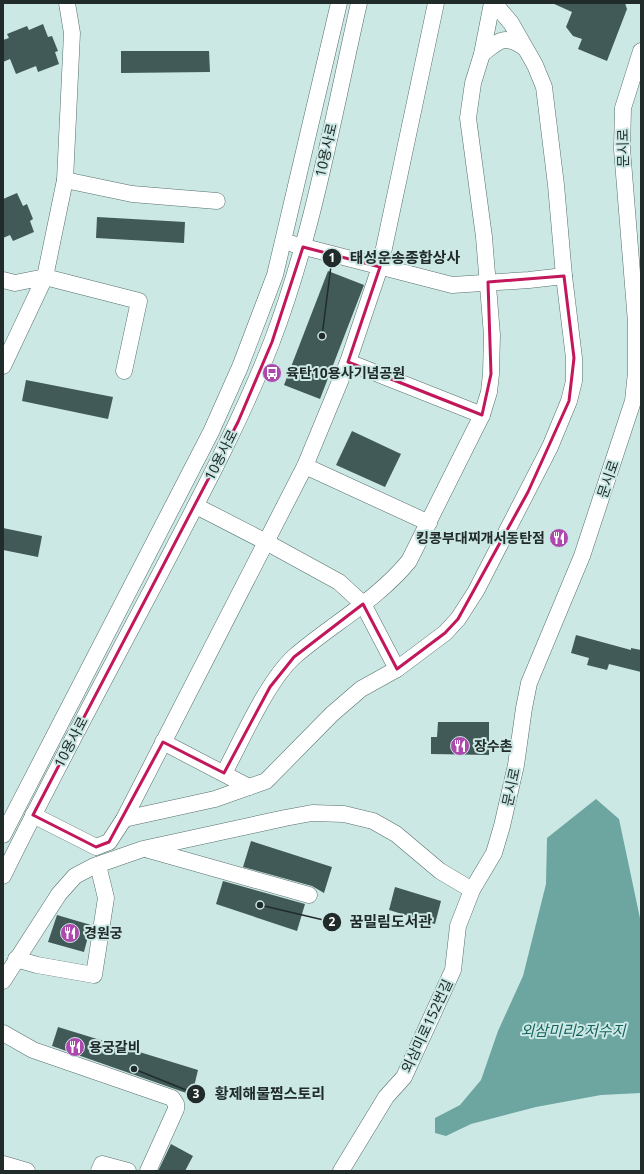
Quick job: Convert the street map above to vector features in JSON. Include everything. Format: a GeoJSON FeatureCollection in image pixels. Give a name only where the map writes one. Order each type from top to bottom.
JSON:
{"type":"FeatureCollection","features":[{"type":"Feature","properties":{"kind":"street"},"geometry":{"type":"LineString","coordinates":[[3,366],[45,277],[65,180],[72,33],[67,3]]}},
{"type":"Feature","properties":{"kind":"street","name":"10용사로"},"geometry":{"type":"LineString","coordinates":[[3,835],[211,432],[263,309],[284,241],[339,3]]}},
{"type":"Feature","properties":{"kind":"street","name":"10용사로"},"geometry":{"type":"LineString","coordinates":[[3,876],[33,815],[196,506],[253,390],[272,342],[303,247],[359,3]]}},
{"type":"Feature","properties":{"kind":"street"},"geometry":{"type":"LineString","coordinates":[[33,815],[96,847],[109,842],[124,819],[305,466],[348,362],[380,266],[436,3]]}},
{"type":"Feature","properties":{"kind":"street"},"geometry":{"type":"LineString","coordinates":[[124,819],[215,799],[266,781],[332,714],[361,689],[397,669],[445,633],[467,605],[528,492],[560,425],[569,401],[574,381],[574,358],[544,87],[535,65],[511,23],[493,3]]}},
{"type":"Feature","properties":{"kind":"street"},"geometry":{"type":"LineString","coordinates":[[224,773],[270,687],[294,657],[393,580],[405,566],[429,523],[482,415],[489,392],[492,335],[480,199],[468,118],[473,83],[482,54],[493,3]]}},
{"type":"Feature","properties":{"kind":"street"},"geometry":{"type":"LineString","coordinates":[[482,54],[499,41],[505,39],[515,41],[525,48]]}},
{"type":"Feature","properties":{"kind":"street","name":"문시로"},"geometry":{"type":"LineString","coordinates":[[472,890],[494,853],[502,826],[516,765],[529,684],[582,556],[633,401],[636,372],[636,322],[622,149],[623,108],[641,51]]}},
{"type":"Feature","properties":{"kind":"street"},"geometry":{"type":"LineString","coordinates":[[65,180],[132,194],[217,201]]}},
{"type":"Feature","properties":{"kind":"street"},"geometry":{"type":"LineString","coordinates":[[284,241],[452,285],[564,276]]}},
{"type":"Feature","properties":{"kind":"street"},"geometry":{"type":"LineString","coordinates":[[3,280],[15,282],[45,277],[139,301],[124,371]]}},
{"type":"Feature","properties":{"kind":"street"},"geometry":{"type":"LineString","coordinates":[[348,362],[482,415]]}},
{"type":"Feature","properties":{"kind":"street"},"geometry":{"type":"LineString","coordinates":[[305,466],[429,523]]}},
{"type":"Feature","properties":{"kind":"street"},"geometry":{"type":"LineString","coordinates":[[196,506],[339,582],[363,604],[397,669]]}},
{"type":"Feature","properties":{"kind":"street"},"geometry":{"type":"LineString","coordinates":[[163,742],[249,787]]}},
{"type":"Feature","properties":{"kind":"street"},"geometry":{"type":"LineString","coordinates":[[3,981],[59,894],[75,876],[98,865],[144,849],[285,818],[312,813],[344,814],[373,821],[396,834],[440,871],[472,890]]}},
{"type":"Feature","properties":{"kind":"street"},"geometry":{"type":"LineString","coordinates":[[144,849],[309,895]]}},
{"type":"Feature","properties":{"kind":"street"},"geometry":{"type":"LineString","coordinates":[[16,959],[37,965],[94,975],[106,898],[98,865]]}},
{"type":"Feature","properties":{"kind":"street","name":"외삼미로152번길"},"geometry":{"type":"LineString","coordinates":[[341,1171],[386,1097],[404,1077],[453,970],[458,926],[472,890]]}},
{"type":"Feature","properties":{"kind":"street"},"geometry":{"type":"LineString","coordinates":[[3,1033],[33,1050],[172,1098],[176,1104],[176,1109],[148,1171]]}},
{"type":"Feature","properties":{"kind":"street"},"geometry":{"type":"LineString","coordinates":[[3,1164],[28,1171]]}},
{"type":"Feature","properties":{"kind":"street"},"geometry":{"type":"LineString","coordinates":[[99,1171],[102,1164],[128,1171]]}},
{"type":"Feature","properties":{"kind":"highlighted area"},"geometry":{"type":"Polygon","coordinates":[[[303,247],[380,267],[348,362],[482,415],[491,374],[488,282],[564,276],[574,358],[569,401],[528,492],[458,619],[445,633],[397,669],[363,604],[294,657],[270,687],[224,773],[163,742],[109,842],[96,847],[33,815],[238,422],[272,342],[303,247]]]}},
{"type":"Feature","properties":{"kind":"water","name":"외삼미리2저수지"},"geometry":{"type":"Polygon","coordinates":[[[596,799],[619,819],[641,923],[641,1093],[601,1095],[536,1107],[471,1124],[446,1136],[435,1133],[435,1118],[460,1105],[481,1080],[498,1031],[523,976],[546,884],[547,838],[596,799]]]}},
{"type":"Feature","properties":{"kind":"building"},"geometry":{"type":"Polygon","coordinates":[[[552,3],[625,3],[627,9],[607,61],[578,49],[582,39],[573,36],[566,27],[572,12],[552,3]]]}},
{"type":"Feature","properties":{"kind":"building"},"geometry":{"type":"Polygon","coordinates":[[[43,24],[48,37],[52,36],[58,51],[55,52],[59,64],[38,72],[36,66],[16,74],[10,59],[3,62],[3,40],[9,38],[7,34],[27,26],[29,30],[43,24]]]}},
{"type":"Feature","properties":{"kind":"building"},"geometry":{"type":"Polygon","coordinates":[[[121,51],[209,51],[210,72],[121,73],[121,51]]]}},
{"type":"Feature","properties":{"kind":"building"},"geometry":{"type":"Polygon","coordinates":[[[17,193],[23,206],[27,204],[33,219],[30,221],[34,232],[13,241],[10,235],[3,238],[3,199],[17,193]]]}},
{"type":"Feature","properties":{"kind":"building"},"geometry":{"type":"Polygon","coordinates":[[[97,217],[185,222],[184,243],[96,238],[97,217]]]}},
{"type":"Feature","properties":{"kind":"building"},"geometry":{"type":"Polygon","coordinates":[[[328,271],[364,285],[320,399],[284,385],[328,271]]]}},
{"type":"Feature","properties":{"kind":"building"},"geometry":{"type":"Polygon","coordinates":[[[26,380],[113,397],[108,419],[22,401],[26,380]]]}},
{"type":"Feature","properties":{"kind":"building"},"geometry":{"type":"Polygon","coordinates":[[[352,431],[401,454],[385,487],[336,465],[352,431]]]}},
{"type":"Feature","properties":{"kind":"building"},"geometry":{"type":"Polygon","coordinates":[[[3,528],[42,536],[38,557],[3,550],[3,528]]]}},
{"type":"Feature","properties":{"kind":"building"},"geometry":{"type":"Polygon","coordinates":[[[576,635],[631,650],[631,648],[641,650],[641,672],[609,664],[607,670],[587,665],[589,658],[571,653],[576,635]]]}},
{"type":"Feature","properties":{"kind":"building","name":"장수촌"},"geometry":{"type":"Polygon","coordinates":[[[438,722],[489,722],[489,755],[431,754],[431,737],[437,737],[438,722]]]}},
{"type":"Feature","properties":{"kind":"building"},"geometry":{"type":"Polygon","coordinates":[[[251,841],[332,867],[324,893],[312,886],[243,867],[251,841]]]}},
{"type":"Feature","properties":{"kind":"building"},"geometry":{"type":"Polygon","coordinates":[[[223,881],[305,904],[297,931],[216,904],[223,881]]]}},
{"type":"Feature","properties":{"kind":"building"},"geometry":{"type":"Polygon","coordinates":[[[395,887],[441,901],[435,924],[389,910],[395,887]]]}},
{"type":"Feature","properties":{"kind":"building","name":"경원궁"},"geometry":{"type":"Polygon","coordinates":[[[57,915],[91,925],[84,952],[48,942],[57,915]]]}},
{"type":"Feature","properties":{"kind":"building"},"geometry":{"type":"Polygon","coordinates":[[[58,1027],[198,1070],[192,1095],[52,1046],[58,1027]]]}},
{"type":"Feature","properties":{"kind":"building"},"geometry":{"type":"Polygon","coordinates":[[[171,1144],[193,1156],[185,1171],[158,1171],[171,1144]]]}},
{"type":"Feature","properties":{"kind":"place","name":"태성운송종합상사"},"geometry":{"type":"Point","coordinates":[322,336]}},
{"type":"Feature","properties":{"kind":"place","name":"육탄10용사기념공원"},"geometry":{"type":"Point","coordinates":[272,373]}},
{"type":"Feature","properties":{"kind":"place","name":"킹콩부대찌개서동탄점"},"geometry":{"type":"Point","coordinates":[559,538]}},
{"type":"Feature","properties":{"kind":"place","name":"장수촌"},"geometry":{"type":"Point","coordinates":[460,746]}},
{"type":"Feature","properties":{"kind":"place","name":"꿈밀림도서관"},"geometry":{"type":"Point","coordinates":[260,905]}},
{"type":"Feature","properties":{"kind":"place","name":"경원궁"},"geometry":{"type":"Point","coordinates":[70,933]}},
{"type":"Feature","properties":{"kind":"place","name":"용궁갈비"},"geometry":{"type":"Point","coordinates":[75,1047]}},
{"type":"Feature","properties":{"kind":"place","name":"황제해물찜스토리"},"geometry":{"type":"Point","coordinates":[134,1069]}}]}
